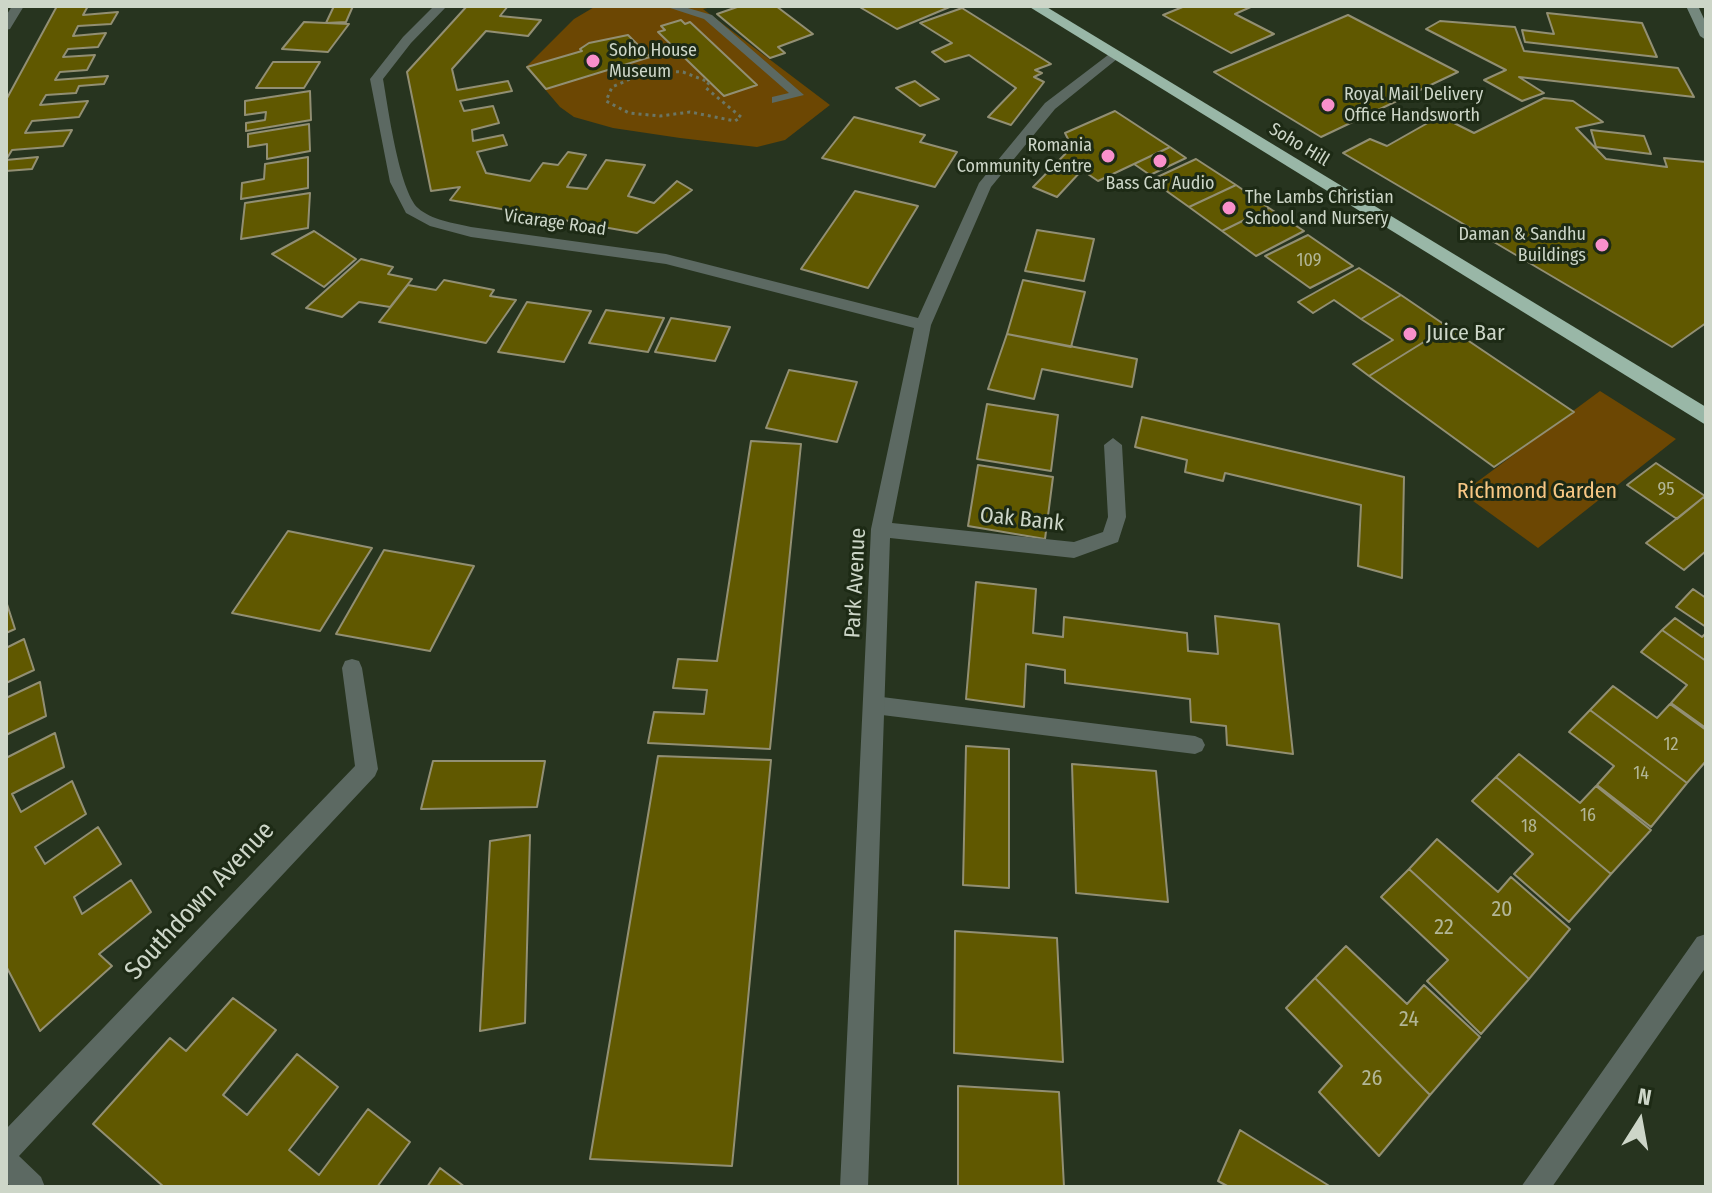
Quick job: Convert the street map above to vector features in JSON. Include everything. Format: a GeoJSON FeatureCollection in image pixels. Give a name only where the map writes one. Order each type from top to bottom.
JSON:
{"type":"FeatureCollection","features":[{"type":"Feature","properties":{"kind":"highway","name":"Soho Hill"},"geometry":{"type":"LineString","coordinates":[[1035,6],[1706,417]]}},
{"type":"Feature","properties":{"kind":"main road"},"geometry":{"type":"LineString","coordinates":[[1692,6],[1706,36]]}},
{"type":"Feature","properties":{"kind":"street"},"geometry":{"type":"LineString","coordinates":[[6,26],[18,6]]}},
{"type":"Feature","properties":{"kind":"street","name":"Vicarage Road"},"geometry":{"type":"LineString","coordinates":[[441,6],[407,40],[376,79],[383,129],[397,182],[411,210],[435,223],[471,232],[666,259],[923,325]]}},
{"type":"Feature","properties":{"kind":"street","name":"Park Avenue"},"geometry":{"type":"LineString","coordinates":[[854,1187],[881,529],[923,325],[984,186],[1050,106],[1116,55]]}},
{"type":"Feature","properties":{"kind":"street","name":"Oak Bank"},"geometry":{"type":"LineString","coordinates":[[881,529],[1074,550],[1111,537],[1117,517],[1113,445]]}},
{"type":"Feature","properties":{"kind":"street","name":"Southdown Avenue"},"geometry":{"type":"LineString","coordinates":[[6,1149],[367,769],[352,668]]}},
{"type":"Feature","properties":{"kind":"street"},"geometry":{"type":"LineString","coordinates":[[1535,1187],[1706,946]]}},
{"type":"Feature","properties":{"kind":"street"},"geometry":{"type":"LineString","coordinates":[[6,1163],[31,1187]]}},
{"type":"Feature","properties":{"kind":"lane"},"geometry":{"type":"LineString","coordinates":[[669,6],[708,17],[798,95],[776,100]]}},
{"type":"Feature","properties":{"kind":"lane"},"geometry":{"type":"LineString","coordinates":[[874,705],[1195,745]]}},
{"type":"Feature","properties":{"kind":"path"},"geometry":{"type":"LineString","coordinates":[[623,65],[637,76],[662,71],[683,72],[709,82],[706,88],[741,117],[735,121],[690,112],[660,116],[629,113],[606,101],[612,87],[637,76]]}},
{"type":"Feature","properties":{"kind":"green space"},"geometry":{"type":"Polygon","coordinates":[[[596,6],[716,6],[703,9],[830,105],[785,140],[757,147],[613,128],[574,117],[560,107],[526,67],[574,19],[596,6]]]}},
{"type":"Feature","properties":{"kind":"green space","name":"Richmond Garden"},"geometry":{"type":"Polygon","coordinates":[[[1600,391],[1676,439],[1538,548],[1462,493],[1600,391]]]}},
{"type":"Feature","properties":{"kind":"building"},"geometry":{"type":"Polygon","coordinates":[[[57,6],[88,6],[83,15],[118,12],[111,24],[78,26],[73,36],[106,33],[98,47],[68,49],[63,57],[95,55],[87,70],[60,72],[55,80],[108,76],[104,84],[79,86],[76,93],[46,95],[40,105],[88,101],[79,117],[32,121],[25,133],[72,130],[63,146],[12,150],[6,160],[6,100],[57,6]]]}},
{"type":"Feature","properties":{"kind":"building"},"geometry":{"type":"Polygon","coordinates":[[[334,6],[353,6],[346,22],[326,23],[334,6]]]}},
{"type":"Feature","properties":{"kind":"building"},"geometry":{"type":"Polygon","coordinates":[[[467,6],[508,6],[500,16],[541,20],[528,36],[486,31],[452,69],[457,90],[508,81],[512,91],[460,101],[464,111],[493,106],[499,123],[472,130],[473,141],[503,135],[507,145],[477,152],[486,173],[530,181],[543,163],[558,165],[568,152],[586,155],[567,187],[587,189],[606,160],[645,165],[628,196],[654,203],[677,181],[692,190],[637,233],[450,200],[460,187],[431,191],[407,72],[467,6]]]}},
{"type":"Feature","properties":{"kind":"building"},"geometry":{"type":"Polygon","coordinates":[[[740,6],[776,6],[813,34],[778,47],[785,53],[770,58],[717,14],[740,6]]]}},
{"type":"Feature","properties":{"kind":"building"},"geometry":{"type":"Polygon","coordinates":[[[858,6],[952,6],[897,29],[858,6]]]}},
{"type":"Feature","properties":{"kind":"building"},"geometry":{"type":"Polygon","coordinates":[[[1185,6],[1253,6],[1235,14],[1274,34],[1231,53],[1163,15],[1185,6]]]}},
{"type":"Feature","properties":{"kind":"building"},"geometry":{"type":"Polygon","coordinates":[[[962,8],[1051,64],[1035,70],[1042,73],[1034,77],[1044,82],[1011,125],[988,117],[1016,88],[969,55],[945,62],[932,52],[952,43],[920,23],[962,8]]]}},
{"type":"Feature","properties":{"kind":"building"},"geometry":{"type":"Polygon","coordinates":[[[1547,13],[1642,23],[1657,57],[1525,42],[1522,30],[1554,34],[1547,13]]]}},
{"type":"Feature","properties":{"kind":"building","name":"Royal Mail Delivery Office Handsworth"},"geometry":{"type":"Polygon","coordinates":[[[1348,15],[1458,72],[1321,137],[1214,72],[1348,15]]]}},
{"type":"Feature","properties":{"kind":"building"},"geometry":{"type":"Polygon","coordinates":[[[681,20],[685,24],[690,22],[757,85],[724,96],[658,32],[665,30],[661,26],[681,20]]]}},
{"type":"Feature","properties":{"kind":"building"},"geometry":{"type":"Polygon","coordinates":[[[1440,21],[1515,27],[1524,51],[1678,68],[1694,97],[1519,77],[1544,93],[1522,101],[1484,80],[1506,70],[1426,29],[1440,21]]]}},
{"type":"Feature","properties":{"kind":"building"},"geometry":{"type":"Polygon","coordinates":[[[304,22],[349,24],[328,52],[282,49],[304,22]]]}},
{"type":"Feature","properties":{"kind":"building","name":"Soho House Museum"},"geometry":{"type":"Polygon","coordinates":[[[628,35],[650,57],[546,89],[527,67],[582,51],[580,49],[589,43],[628,35]]]}},
{"type":"Feature","properties":{"kind":"building"},"geometry":{"type":"Polygon","coordinates":[[[273,62],[320,62],[304,88],[256,88],[273,62]]]}},
{"type":"Feature","properties":{"kind":"building"},"geometry":{"type":"Polygon","coordinates":[[[915,81],[939,99],[920,106],[896,88],[915,81]]]}},
{"type":"Feature","properties":{"kind":"building"},"geometry":{"type":"Polygon","coordinates":[[[310,91],[311,120],[246,131],[246,123],[265,120],[266,112],[245,115],[245,101],[310,91]]]}},
{"type":"Feature","properties":{"kind":"building","name":"Daman & Sandhu Buildings"},"geometry":{"type":"Polygon","coordinates":[[[1544,98],[1573,101],[1603,122],[1576,128],[1606,159],[1667,167],[1664,158],[1706,162],[1706,323],[1672,347],[1343,153],[1370,139],[1387,146],[1440,116],[1474,133],[1544,98]]]}},
{"type":"Feature","properties":{"kind":"building","name":"Romania Community Centre"},"geometry":{"type":"Polygon","coordinates":[[[1115,111],[1170,147],[1098,181],[1082,170],[1057,197],[1033,187],[1072,147],[1065,133],[1115,111]]]}},
{"type":"Feature","properties":{"kind":"building"},"geometry":{"type":"Polygon","coordinates":[[[854,117],[925,135],[920,142],[957,152],[935,187],[822,158],[854,117]]]}},
{"type":"Feature","properties":{"kind":"building"},"geometry":{"type":"Polygon","coordinates":[[[309,124],[310,151],[267,159],[267,144],[248,147],[248,134],[309,124]]]}},
{"type":"Feature","properties":{"kind":"building"},"geometry":{"type":"Polygon","coordinates":[[[1591,130],[1644,136],[1651,154],[1596,147],[1591,130]]]}},
{"type":"Feature","properties":{"kind":"building","name":"Bass Car Audio"},"geometry":{"type":"Polygon","coordinates":[[[1170,147],[1186,158],[1150,175],[1134,164],[1170,147]]]}},
{"type":"Feature","properties":{"kind":"building"},"geometry":{"type":"Polygon","coordinates":[[[38,157],[32,169],[6,171],[6,160],[38,157]]]}},
{"type":"Feature","properties":{"kind":"building"},"geometry":{"type":"Polygon","coordinates":[[[308,157],[308,188],[241,199],[242,183],[264,179],[265,164],[308,157]]]}},
{"type":"Feature","properties":{"kind":"building"},"geometry":{"type":"Polygon","coordinates":[[[1196,159],[1236,185],[1189,207],[1151,180],[1196,159]]]}},
{"type":"Feature","properties":{"kind":"building","name":"The Lambs Christian School and Nursery"},"geometry":{"type":"Polygon","coordinates":[[[1236,185],[1269,208],[1222,231],[1189,207],[1236,185]]]}},
{"type":"Feature","properties":{"kind":"building"},"geometry":{"type":"Polygon","coordinates":[[[855,191],[918,206],[868,288],[801,269],[855,191]]]}},
{"type":"Feature","properties":{"kind":"building"},"geometry":{"type":"Polygon","coordinates":[[[310,193],[308,228],[241,239],[245,203],[310,193]]]}},
{"type":"Feature","properties":{"kind":"building"},"geometry":{"type":"Polygon","coordinates":[[[1269,208],[1304,231],[1256,256],[1222,231],[1269,208]]]}},
{"type":"Feature","properties":{"kind":"building"},"geometry":{"type":"Polygon","coordinates":[[[1037,230],[1094,239],[1084,281],[1025,271],[1037,230]]]}},
{"type":"Feature","properties":{"kind":"building"},"geometry":{"type":"Polygon","coordinates":[[[314,231],[356,259],[324,287],[272,254],[314,231]]]}},
{"type":"Feature","properties":{"kind":"building"},"geometry":{"type":"Polygon","coordinates":[[[1308,235],[1353,266],[1310,288],[1265,256],[1308,235]]]}},
{"type":"Feature","properties":{"kind":"building"},"geometry":{"type":"Polygon","coordinates":[[[361,259],[393,267],[388,274],[412,279],[390,307],[359,302],[342,317],[306,308],[361,259]]]}},
{"type":"Feature","properties":{"kind":"building"},"geometry":{"type":"Polygon","coordinates":[[[1359,268],[1401,295],[1361,319],[1334,300],[1313,313],[1298,302],[1359,268]]]}},
{"type":"Feature","properties":{"kind":"building"},"geometry":{"type":"Polygon","coordinates":[[[444,280],[494,290],[490,296],[516,300],[486,343],[379,322],[408,285],[436,290],[444,280]]]}},
{"type":"Feature","properties":{"kind":"building"},"geometry":{"type":"Polygon","coordinates":[[[1023,280],[1085,292],[1071,347],[1007,334],[1023,280]]]}},
{"type":"Feature","properties":{"kind":"building","name":"Juice Bar"},"geometry":{"type":"Polygon","coordinates":[[[1401,295],[1448,327],[1369,376],[1353,364],[1393,340],[1361,319],[1401,295]]]}},
{"type":"Feature","properties":{"kind":"building"},"geometry":{"type":"Polygon","coordinates":[[[527,302],[591,311],[564,362],[498,352],[527,302]]]}},
{"type":"Feature","properties":{"kind":"building"},"geometry":{"type":"Polygon","coordinates":[[[606,310],[664,318],[648,352],[589,343],[606,310]]]}},
{"type":"Feature","properties":{"kind":"building"},"geometry":{"type":"Polygon","coordinates":[[[671,318],[730,327],[715,361],[655,352],[671,318]]]}},
{"type":"Feature","properties":{"kind":"building"},"geometry":{"type":"Polygon","coordinates":[[[1448,327],[1574,412],[1494,467],[1369,376],[1448,327]]]}},
{"type":"Feature","properties":{"kind":"building"},"geometry":{"type":"Polygon","coordinates":[[[1007,334],[1137,359],[1132,387],[1042,369],[1034,399],[988,389],[1007,334]]]}},
{"type":"Feature","properties":{"kind":"building"},"geometry":{"type":"Polygon","coordinates":[[[789,370],[857,382],[837,442],[766,428],[789,370]]]}},
{"type":"Feature","properties":{"kind":"building"},"geometry":{"type":"Polygon","coordinates":[[[987,404],[1058,415],[1051,471],[977,459],[987,404]]]}},
{"type":"Feature","properties":{"kind":"building"},"geometry":{"type":"Polygon","coordinates":[[[1142,417],[1404,477],[1402,578],[1358,566],[1361,505],[1225,473],[1223,481],[1185,472],[1187,460],[1135,447],[1142,417]]]}},
{"type":"Feature","properties":{"kind":"building"},"geometry":{"type":"Polygon","coordinates":[[[751,441],[801,444],[770,749],[648,743],[654,712],[704,714],[707,690],[673,688],[678,659],[717,661],[751,441]]]}},
{"type":"Feature","properties":{"kind":"building"},"geometry":{"type":"Polygon","coordinates":[[[1656,463],[1705,496],[1677,519],[1627,485],[1656,463]]]}},
{"type":"Feature","properties":{"kind":"building"},"geometry":{"type":"Polygon","coordinates":[[[978,465],[1053,477],[1045,539],[968,526],[978,465]]]}},
{"type":"Feature","properties":{"kind":"building"},"geometry":{"type":"Polygon","coordinates":[[[1705,496],[1706,551],[1684,570],[1646,543],[1705,496]]]}},
{"type":"Feature","properties":{"kind":"building"},"geometry":{"type":"Polygon","coordinates":[[[288,531],[372,548],[320,631],[232,613],[288,531]]]}},
{"type":"Feature","properties":{"kind":"building"},"geometry":{"type":"Polygon","coordinates":[[[384,550],[474,566],[430,651],[336,634],[384,550]]]}},
{"type":"Feature","properties":{"kind":"building"},"geometry":{"type":"Polygon","coordinates":[[[976,582],[1036,589],[1033,633],[1063,637],[1064,617],[1187,633],[1188,651],[1218,654],[1215,616],[1279,624],[1293,754],[1227,745],[1226,726],[1191,722],[1190,699],[1065,683],[1065,670],[1026,664],[1024,707],[966,699],[976,582]]]}},
{"type":"Feature","properties":{"kind":"building"},"geometry":{"type":"Polygon","coordinates":[[[1693,589],[1706,598],[1706,627],[1676,607],[1693,589]]]}},
{"type":"Feature","properties":{"kind":"building"},"geometry":{"type":"Polygon","coordinates":[[[6,601],[15,629],[6,633],[6,601]]]}},
{"type":"Feature","properties":{"kind":"building"},"geometry":{"type":"Polygon","coordinates":[[[1675,618],[1702,637],[1706,633],[1706,661],[1662,630],[1675,618]]]}},
{"type":"Feature","properties":{"kind":"building"},"geometry":{"type":"Polygon","coordinates":[[[1662,630],[1706,661],[1706,728],[1671,703],[1687,685],[1641,652],[1662,630]]]}},
{"type":"Feature","properties":{"kind":"building"},"geometry":{"type":"Polygon","coordinates":[[[24,639],[34,670],[6,683],[6,648],[24,639]]]}},
{"type":"Feature","properties":{"kind":"building"},"geometry":{"type":"Polygon","coordinates":[[[40,682],[46,716],[6,735],[6,698],[40,682]]]}},
{"type":"Feature","properties":{"kind":"building"},"geometry":{"type":"Polygon","coordinates":[[[1613,686],[1657,718],[1670,704],[1706,730],[1706,761],[1687,783],[1590,710],[1613,686]]]}},
{"type":"Feature","properties":{"kind":"building"},"geometry":{"type":"Polygon","coordinates":[[[1590,710],[1687,783],[1651,827],[1597,785],[1614,766],[1569,732],[1590,710]]]}},
{"type":"Feature","properties":{"kind":"building"},"geometry":{"type":"Polygon","coordinates":[[[55,733],[64,767],[12,794],[21,812],[72,781],[86,814],[35,847],[45,864],[98,827],[121,864],[74,897],[82,914],[131,880],[151,912],[99,954],[112,966],[40,1031],[6,966],[6,758],[55,733]]]}},
{"type":"Feature","properties":{"kind":"building"},"geometry":{"type":"Polygon","coordinates":[[[966,746],[1009,749],[1009,888],[963,885],[966,746]]]}},
{"type":"Feature","properties":{"kind":"building"},"geometry":{"type":"Polygon","coordinates":[[[1519,754],[1580,803],[1596,786],[1651,830],[1611,874],[1496,777],[1519,754]]]}},
{"type":"Feature","properties":{"kind":"building"},"geometry":{"type":"Polygon","coordinates":[[[658,756],[771,760],[732,1166],[590,1159],[658,756]]]}},
{"type":"Feature","properties":{"kind":"building"},"geometry":{"type":"Polygon","coordinates":[[[433,761],[545,761],[537,807],[421,809],[433,761]]]}},
{"type":"Feature","properties":{"kind":"building"},"geometry":{"type":"Polygon","coordinates":[[[1072,764],[1156,771],[1168,902],[1076,893],[1072,764]]]}},
{"type":"Feature","properties":{"kind":"building"},"geometry":{"type":"Polygon","coordinates":[[[1496,777],[1611,874],[1569,922],[1514,874],[1533,854],[1472,801],[1496,777]]]}},
{"type":"Feature","properties":{"kind":"building"},"geometry":{"type":"Polygon","coordinates":[[[530,835],[525,1023],[480,1031],[490,841],[530,835]]]}},
{"type":"Feature","properties":{"kind":"building"},"geometry":{"type":"Polygon","coordinates":[[[1437,839],[1498,892],[1511,877],[1570,929],[1529,979],[1409,869],[1437,839]]]}},
{"type":"Feature","properties":{"kind":"building"},"geometry":{"type":"Polygon","coordinates":[[[1409,869],[1529,979],[1481,1034],[1427,981],[1448,960],[1381,897],[1409,869]]]}},
{"type":"Feature","properties":{"kind":"building"},"geometry":{"type":"Polygon","coordinates":[[[955,931],[1057,938],[1063,1062],[954,1053],[955,931]]]}},
{"type":"Feature","properties":{"kind":"building"},"geometry":{"type":"Polygon","coordinates":[[[1346,946],[1407,1004],[1424,985],[1480,1037],[1430,1095],[1315,978],[1346,946]]]}},
{"type":"Feature","properties":{"kind":"building"},"geometry":{"type":"Polygon","coordinates":[[[1315,978],[1430,1095],[1379,1156],[1319,1092],[1342,1066],[1286,1008],[1315,978]]]}},
{"type":"Feature","properties":{"kind":"building"},"geometry":{"type":"Polygon","coordinates":[[[233,998],[276,1030],[223,1095],[247,1115],[297,1054],[338,1087],[289,1150],[319,1175],[368,1109],[410,1142],[377,1187],[164,1187],[93,1124],[170,1038],[186,1051],[233,998]]]}},
{"type":"Feature","properties":{"kind":"building"},"geometry":{"type":"Polygon","coordinates":[[[958,1086],[1059,1092],[1064,1187],[958,1187],[958,1086]]]}},
{"type":"Feature","properties":{"kind":"building"},"geometry":{"type":"Polygon","coordinates":[[[1240,1130],[1331,1187],[1229,1187],[1218,1181],[1240,1130]]]}},
{"type":"Feature","properties":{"kind":"building"},"geometry":{"type":"Polygon","coordinates":[[[440,1168],[465,1187],[427,1187],[440,1168]]]}},
{"type":"Feature","properties":{"kind":"place","name":"Soho House Museum"},"geometry":{"type":"Point","coordinates":[593,61]}},
{"type":"Feature","properties":{"kind":"place","name":"Royal Mail Delivery Office Handsworth"},"geometry":{"type":"Point","coordinates":[1328,105]}},
{"type":"Feature","properties":{"kind":"place","name":"Romania Community Centre"},"geometry":{"type":"Point","coordinates":[1108,156]}},
{"type":"Feature","properties":{"kind":"place","name":"Bass Car Audio"},"geometry":{"type":"Point","coordinates":[1160,161]}},
{"type":"Feature","properties":{"kind":"place","name":"The Lambs Christian School and Nursery"},"geometry":{"type":"Point","coordinates":[1229,208]}},
{"type":"Feature","properties":{"kind":"place","name":"Daman & Sandhu Buildings"},"geometry":{"type":"Point","coordinates":[1602,245]}},
{"type":"Feature","properties":{"kind":"place","name":"Juice Bar"},"geometry":{"type":"Point","coordinates":[1410,334]}}]}
